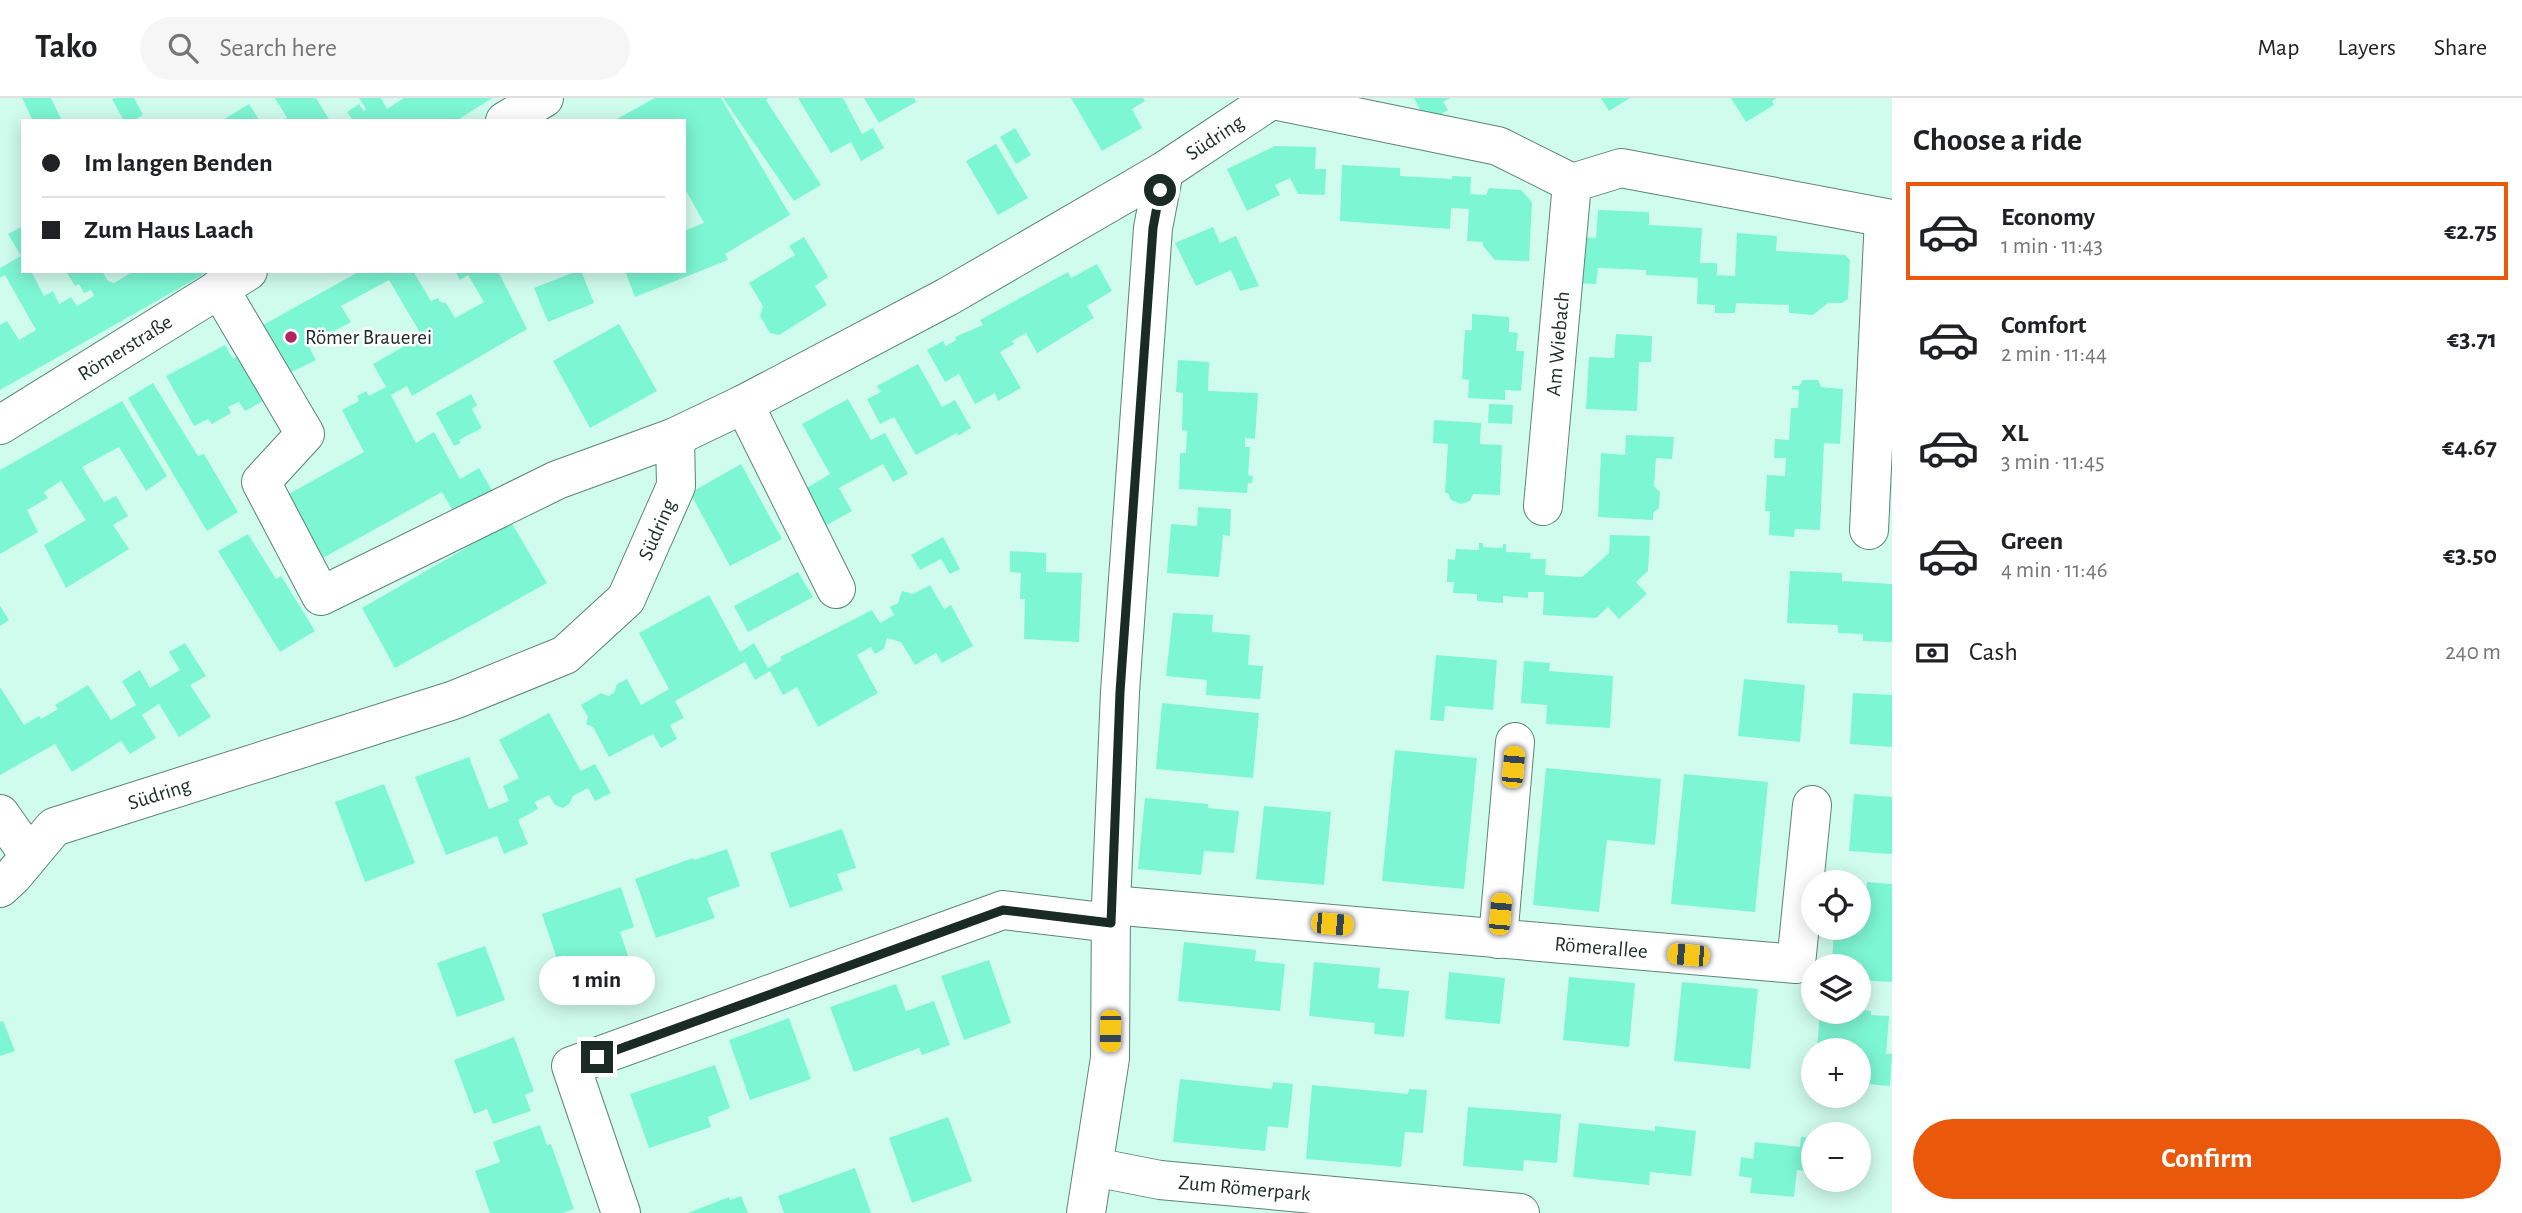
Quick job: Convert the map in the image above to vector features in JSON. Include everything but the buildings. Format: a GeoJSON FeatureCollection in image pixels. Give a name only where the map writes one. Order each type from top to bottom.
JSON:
{"type":"FeatureCollection","features":[{"type":"Feature","properties":{"kind":"street"},"geometry":{"type":"LineString","coordinates":[[508,119],[544,98]]}},
{"type":"Feature","properties":{"kind":"street"},"geometry":{"type":"LineString","coordinates":[[1273,99],[1498,146],[1572,183],[1621,168],[1888,218],[1869,530]]}},
{"type":"Feature","properties":{"kind":"street","name":"Südring"},"geometry":{"type":"LineString","coordinates":[[0,887],[13,876],[54,827],[454,699],[565,654],[626,599],[676,486],[675,437],[744,404],[947,297],[1164,171],[1273,99]]}},
{"type":"Feature","properties":{"kind":"street"},"geometry":{"type":"LineString","coordinates":[[1086,1213],[1110,1058],[1111,914],[1120,692],[1152,242],[1164,171]]}},
{"type":"Feature","properties":{"kind":"street","name":"Am Wiebach"},"geometry":{"type":"LineString","coordinates":[[1543,506],[1572,183]]}},
{"type":"Feature","properties":{"kind":"street"},"geometry":{"type":"LineString","coordinates":[[234,280],[305,434],[261,482],[321,596],[557,481],[675,437]]}},
{"type":"Feature","properties":{"kind":"street","name":"Römerstraße"},"geometry":{"type":"LineString","coordinates":[[0,425],[234,280]]}},
{"type":"Feature","properties":{"kind":"street"},"geometry":{"type":"LineString","coordinates":[[744,404],[836,589]]}},
{"type":"Feature","properties":{"kind":"street"},"geometry":{"type":"LineString","coordinates":[[1497,939],[1515,742]]}},
{"type":"Feature","properties":{"kind":"street","name":"Römerallee"},"geometry":{"type":"LineString","coordinates":[[621,1213],[571,1066],[1003,910],[1111,914],[1497,939],[1796,964],[1812,805]]}},
{"type":"Feature","properties":{"kind":"street"},"geometry":{"type":"LineString","coordinates":[[0,814],[30,855]]}},
{"type":"Feature","properties":{"kind":"street","name":"Zum Römerpark"},"geometry":{"type":"LineString","coordinates":[[1094,1167],[1160,1180],[1520,1213]]}},
{"type":"Feature","properties":{"kind":"place","name":"Römer Brauerei"},"geometry":{"type":"Point","coordinates":[291,337]}},
{"type":"Feature","properties":{"kind":"route"},"geometry":{"type":"LineString","coordinates":[[597,1057],[1003,910],[1111,923],[1120,692],[1153,228],[1160,190]]}}]}
